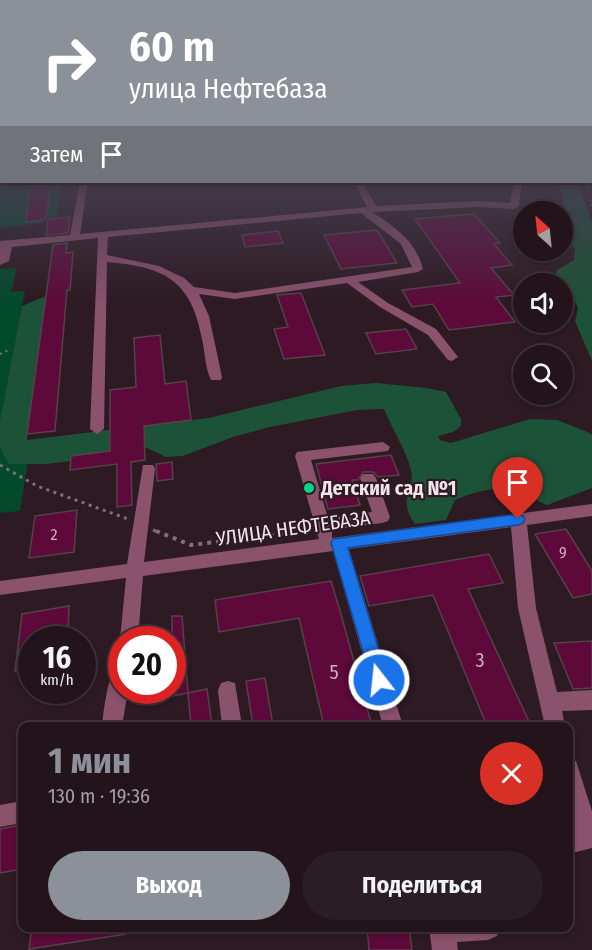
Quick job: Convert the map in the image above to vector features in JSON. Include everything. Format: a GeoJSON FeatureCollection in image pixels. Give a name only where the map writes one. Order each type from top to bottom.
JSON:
{"type":"FeatureCollection","features":[{"type":"Feature","properties":{"kind":"street"},"geometry":{"type":"LineString","coordinates":[[75,237],[78,216]]}},
{"type":"Feature","properties":{"kind":"street"},"geometry":{"type":"LineString","coordinates":[[0,262],[4,261],[4,244],[298,216]]}},
{"type":"Feature","properties":{"kind":"street"},"geometry":{"type":"LineString","coordinates":[[190,290],[235,296],[418,269],[416,257],[405,240],[376,216]]}},
{"type":"Feature","properties":{"kind":"street"},"geometry":{"type":"LineString","coordinates":[[97,429],[103,234]]}},
{"type":"Feature","properties":{"kind":"street"},"geometry":{"type":"LineString","coordinates":[[102,258],[125,259],[140,263],[163,272],[190,290],[199,302],[216,377]]}},
{"type":"Feature","properties":{"kind":"street"},"geometry":{"type":"LineString","coordinates":[[349,280],[384,305],[432,332],[452,357]]}},
{"type":"Feature","properties":{"kind":"street"},"geometry":{"type":"LineString","coordinates":[[383,447],[302,456],[392,722]]}},
{"type":"Feature","properties":{"kind":"street"},"geometry":{"type":"LineString","coordinates":[[130,626],[148,469]]}},
{"type":"Feature","properties":{"kind":"street"},"geometry":{"type":"LineString","coordinates":[[329,535],[382,517],[368,478]]}},
{"type":"Feature","properties":{"kind":"street","name":"УЛИЦА НЕФТЕБАЗА"},"geometry":{"type":"LineString","coordinates":[[0,588],[135,570],[329,535],[518,519],[592,510]]}},
{"type":"Feature","properties":{"kind":"street"},"geometry":{"type":"LineString","coordinates":[[518,519],[527,608],[554,722]]}},
{"type":"Feature","properties":{"kind":"street"},"geometry":{"type":"LineString","coordinates":[[228,690],[232,722]]}},
{"type":"Feature","properties":{"kind":"street"},"geometry":{"type":"LineString","coordinates":[[548,702],[592,700]]}},
{"type":"Feature","properties":{"kind":"street"},"geometry":{"type":"LineString","coordinates":[[113,722],[116,704]]}},
{"type":"Feature","properties":{"kind":"street"},"geometry":{"type":"LineString","coordinates":[[573,785],[589,838],[573,842]]}},
{"type":"Feature","properties":{"kind":"street"},"geometry":{"type":"LineString","coordinates":[[0,816],[18,813]]}},
{"type":"Feature","properties":{"kind":"street"},"geometry":{"type":"LineString","coordinates":[[443,936],[463,932]]}},
{"type":"Feature","properties":{"kind":"path"},"geometry":{"type":"LineString","coordinates":[[0,354],[9,350]]}},
{"type":"Feature","properties":{"kind":"green space"},"geometry":{"type":"Polygon","coordinates":[[[0,216],[56,216],[43,220],[43,223],[0,228],[0,216]]]}},
{"type":"Feature","properties":{"kind":"green space"},"geometry":{"type":"Polygon","coordinates":[[[573,216],[590,216],[592,222],[592,361],[575,321],[578,308],[573,297],[573,273],[556,273],[574,260],[575,249],[573,247],[573,216]]]}},
{"type":"Feature","properties":{"kind":"green space"},"geometry":{"type":"Polygon","coordinates":[[[17,268],[11,292],[25,291],[0,420],[0,269],[17,268]]]}},
{"type":"Feature","properties":{"kind":"green space"},"geometry":{"type":"Polygon","coordinates":[[[46,296],[27,440],[209,418],[341,386],[376,383],[446,392],[461,419],[461,426],[453,432],[438,436],[440,440],[451,443],[530,419],[557,420],[590,433],[592,435],[592,488],[547,505],[512,491],[491,489],[481,491],[455,500],[446,520],[415,524],[407,508],[411,470],[384,409],[357,410],[270,427],[233,437],[183,456],[166,457],[145,447],[71,456],[71,461],[47,464],[9,464],[0,448],[0,420],[22,306],[46,296]]]}},
{"type":"Feature","properties":{"kind":"green space"},"geometry":{"type":"Polygon","coordinates":[[[30,446],[20,511],[0,513],[0,449],[30,446]]]}},
{"type":"Feature","properties":{"kind":"building"},"geometry":{"type":"Polygon","coordinates":[[[27,216],[45,216],[44,220],[26,222],[27,216]]]}},
{"type":"Feature","properties":{"kind":"building"},"geometry":{"type":"Polygon","coordinates":[[[476,216],[500,243],[494,244],[512,265],[491,268],[513,294],[496,297],[513,322],[449,330],[433,304],[412,307],[402,290],[460,283],[415,219],[476,216]]]}},
{"type":"Feature","properties":{"kind":"building"},"geometry":{"type":"Polygon","coordinates":[[[70,217],[68,233],[46,235],[48,219],[70,217]]]}},
{"type":"Feature","properties":{"kind":"building"},"geometry":{"type":"Polygon","coordinates":[[[377,230],[397,263],[341,269],[324,235],[377,230]]]}},
{"type":"Feature","properties":{"kind":"building"},"geometry":{"type":"Polygon","coordinates":[[[278,231],[283,243],[245,247],[242,235],[278,231]]]}},
{"type":"Feature","properties":{"kind":"building"},"geometry":{"type":"Polygon","coordinates":[[[67,243],[66,253],[73,252],[70,290],[67,290],[55,431],[27,434],[53,245],[67,243]]]}},
{"type":"Feature","properties":{"kind":"building"},"geometry":{"type":"Polygon","coordinates":[[[301,293],[325,355],[284,359],[274,329],[288,327],[277,295],[301,293]]]}},
{"type":"Feature","properties":{"kind":"building"},"geometry":{"type":"Polygon","coordinates":[[[406,329],[417,349],[376,354],[366,333],[406,329]]]}},
{"type":"Feature","properties":{"kind":"building"},"geometry":{"type":"Polygon","coordinates":[[[160,335],[165,384],[186,381],[191,420],[144,426],[145,460],[131,462],[132,505],[117,507],[117,464],[70,470],[71,456],[110,451],[110,390],[136,387],[134,338],[160,335]]]}},
{"type":"Feature","properties":{"kind":"building"},"geometry":{"type":"Polygon","coordinates":[[[391,455],[399,475],[378,477],[373,472],[363,472],[358,480],[352,480],[360,505],[328,509],[316,464],[391,455]]]}},
{"type":"Feature","properties":{"kind":"building"},"geometry":{"type":"Polygon","coordinates":[[[172,462],[173,479],[157,481],[156,464],[172,462]]]}},
{"type":"Feature","properties":{"kind":"building"},"geometry":{"type":"Polygon","coordinates":[[[77,510],[74,552],[29,558],[35,516],[77,510]]]}},
{"type":"Feature","properties":{"kind":"building"},"geometry":{"type":"Polygon","coordinates":[[[566,529],[592,571],[592,594],[573,598],[535,534],[566,529]]]}},
{"type":"Feature","properties":{"kind":"building"},"geometry":{"type":"Polygon","coordinates":[[[489,554],[503,583],[468,589],[529,722],[485,722],[433,595],[369,606],[360,576],[489,554]]]}},
{"type":"Feature","properties":{"kind":"building"},"geometry":{"type":"Polygon","coordinates":[[[331,581],[371,722],[323,722],[299,618],[219,632],[215,600],[331,581]]]}},
{"type":"Feature","properties":{"kind":"building"},"geometry":{"type":"Polygon","coordinates":[[[69,606],[68,626],[21,626],[22,614],[69,606]]]}},
{"type":"Feature","properties":{"kind":"building"},"geometry":{"type":"Polygon","coordinates":[[[172,616],[182,616],[183,626],[172,626],[172,616]]]}},
{"type":"Feature","properties":{"kind":"building"},"geometry":{"type":"Polygon","coordinates":[[[592,641],[592,688],[573,689],[554,643],[592,641]]]}},
{"type":"Feature","properties":{"kind":"building"},"geometry":{"type":"Polygon","coordinates":[[[18,647],[18,670],[15,671],[18,647]]]}},
{"type":"Feature","properties":{"kind":"building"},"geometry":{"type":"Polygon","coordinates":[[[186,667],[188,693],[186,693],[186,667]]]}},
{"type":"Feature","properties":{"kind":"building"},"geometry":{"type":"Polygon","coordinates":[[[265,678],[272,722],[252,722],[246,681],[265,678]]]}},
{"type":"Feature","properties":{"kind":"building"},"geometry":{"type":"Polygon","coordinates":[[[207,689],[211,722],[191,722],[188,693],[207,689]]]}},
{"type":"Feature","properties":{"kind":"building"},"geometry":{"type":"Polygon","coordinates":[[[18,826],[18,870],[0,873],[0,829],[18,826]]]}},
{"type":"Feature","properties":{"kind":"building"},"geometry":{"type":"Polygon","coordinates":[[[31,932],[126,932],[126,934],[29,949],[31,932]]]}},
{"type":"Feature","properties":{"kind":"building"},"geometry":{"type":"Polygon","coordinates":[[[367,932],[410,932],[412,950],[369,950],[367,932]]]}},
{"type":"Feature","properties":{"kind":"place","name":"Детский сад №1"},"geometry":{"type":"Point","coordinates":[309,488]}},
{"type":"Feature","properties":{"kind":"route"},"geometry":{"type":"LineString","coordinates":[[379,680],[339,543],[518,519]]}}]}
